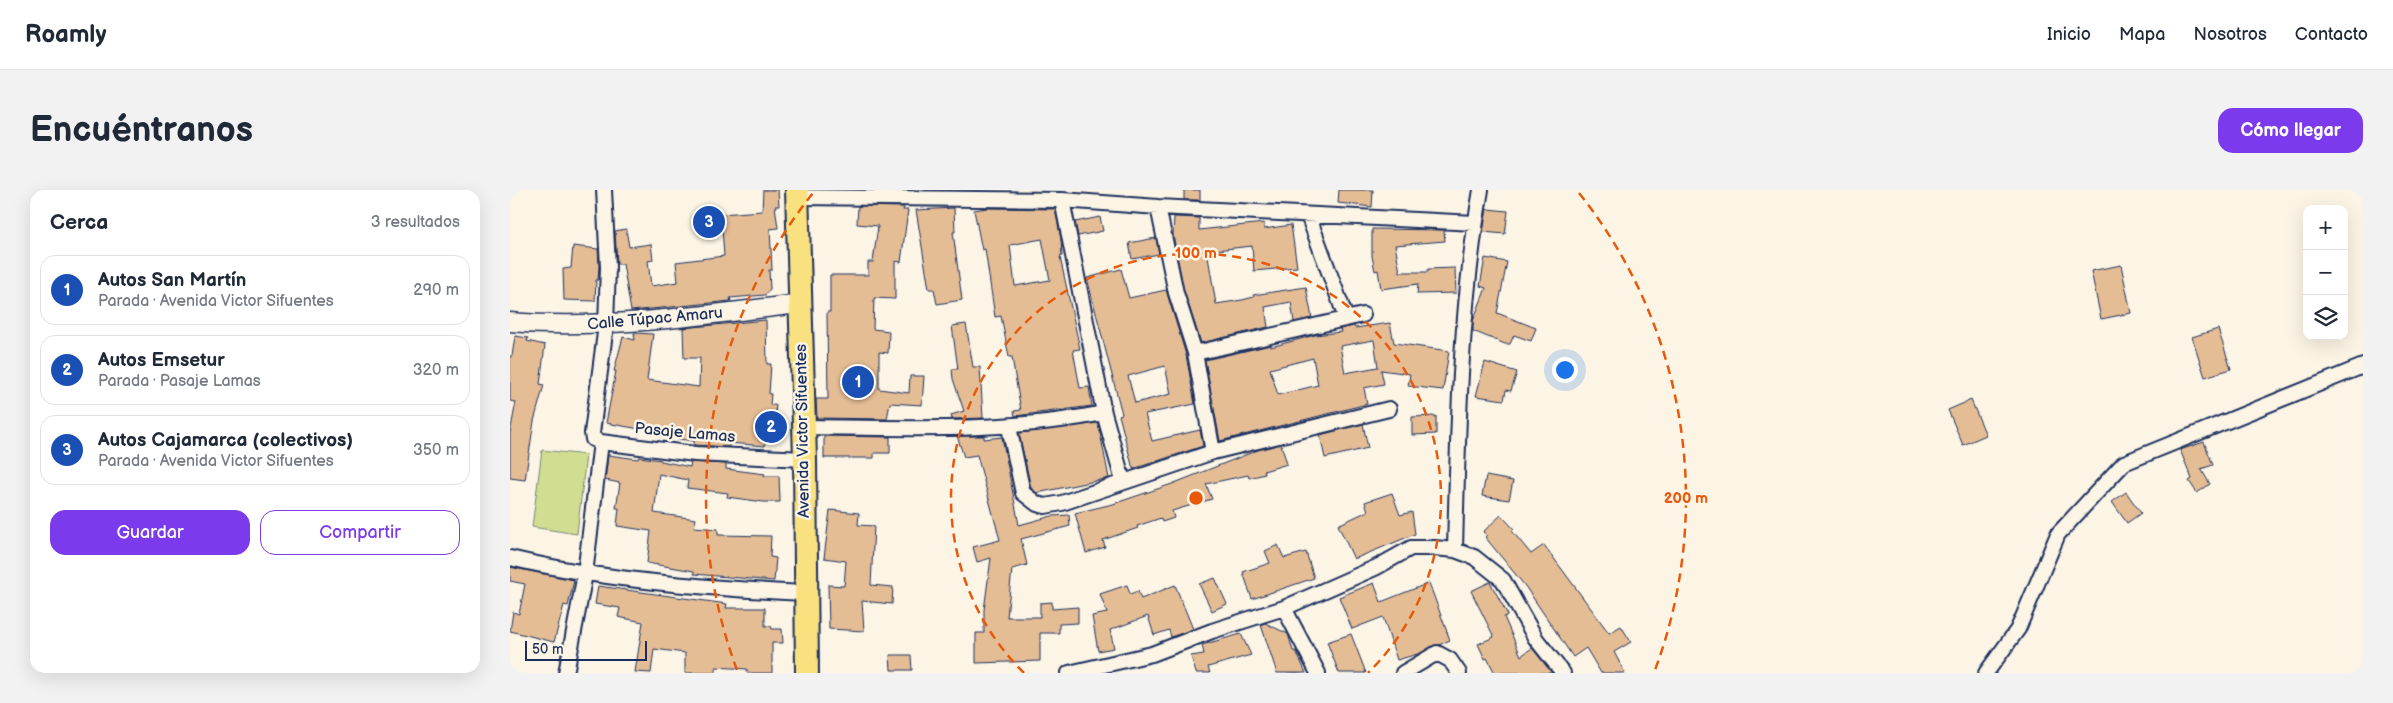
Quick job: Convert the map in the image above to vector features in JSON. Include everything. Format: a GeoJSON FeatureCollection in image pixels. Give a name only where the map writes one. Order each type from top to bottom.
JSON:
{"type":"FeatureCollection","features":[{"type":"Feature","properties":{"kind":"highway","name":"Avenida Victor Sifuentes"},"geometry":{"type":"LineString","coordinates":[[797,194],[805,459],[805,593],[808,673]]}},
{"type":"Feature","properties":{"kind":"street"},"geometry":{"type":"LineString","coordinates":[[566,673],[585,574],[597,441],[592,433],[606,325],[608,267],[604,190]]}},
{"type":"Feature","properties":{"kind":"street"},"geometry":{"type":"LineString","coordinates":[[1455,550],[1460,364],[1475,223],[1481,190]]}},
{"type":"Feature","properties":{"kind":"street"},"geometry":{"type":"LineString","coordinates":[[797,194],[1062,200],[1158,208],[1475,223]]}},
{"type":"Feature","properties":{"kind":"street"},"geometry":{"type":"LineString","coordinates":[[1062,200],[1104,413],[1123,481]]}},
{"type":"Feature","properties":{"kind":"street"},"geometry":{"type":"LineString","coordinates":[[1158,208],[1176,293],[1195,353],[1213,452]]}},
{"type":"Feature","properties":{"kind":"street"},"geometry":{"type":"LineString","coordinates":[[1308,216],[1346,318]]}},
{"type":"Feature","properties":{"kind":"street","name":"Calle Túpac Amaru"},"geometry":{"type":"LineString","coordinates":[[510,322],[544,325],[606,325],[799,304]]}},
{"type":"Feature","properties":{"kind":"street"},"geometry":{"type":"LineString","coordinates":[[1195,353],[1363,315]]}},
{"type":"Feature","properties":{"kind":"street"},"geometry":{"type":"LineString","coordinates":[[1986,673],[2018,629],[2058,534],[2124,463],[2363,366]]}},
{"type":"Feature","properties":{"kind":"street"},"geometry":{"type":"LineString","coordinates":[[1009,426],[1023,493],[1038,504],[1045,506],[1213,452],[1389,409]]}},
{"type":"Feature","properties":{"kind":"street"},"geometry":{"type":"LineString","coordinates":[[803,427],[965,429],[1068,420],[1104,413]]}},
{"type":"Feature","properties":{"kind":"street","name":"Pasaje Lamas"},"geometry":{"type":"LineString","coordinates":[[597,441],[695,454],[805,459]]}},
{"type":"Feature","properties":{"kind":"street"},"geometry":{"type":"LineString","coordinates":[[1072,673],[1152,654],[1212,631],[1284,608],[1378,567],[1411,548],[1455,550],[1474,557],[1503,580],[1536,639],[1563,673]]}},
{"type":"Feature","properties":{"kind":"street"},"geometry":{"type":"LineString","coordinates":[[510,558],[585,574],[705,588],[805,593]]}},
{"type":"Feature","properties":{"kind":"street"},"geometry":{"type":"LineString","coordinates":[[1284,608],[1318,673]]}},
{"type":"Feature","properties":{"kind":"street"},"geometry":{"type":"LineString","coordinates":[[1403,673],[1437,653],[1450,660],[1459,673]]}},
{"type":"Feature","properties":{"kind":"green space"},"geometry":{"type":"Polygon","coordinates":[[[542,450],[586,455],[577,534],[532,527],[542,450]]]}},
{"type":"Feature","properties":{"kind":"building"},"geometry":{"type":"Polygon","coordinates":[[[763,190],[778,190],[779,206],[775,206],[778,228],[770,229],[772,270],[769,270],[770,289],[765,295],[730,298],[731,301],[631,311],[623,264],[617,264],[615,231],[626,229],[629,247],[651,244],[653,260],[648,261],[651,286],[678,282],[676,262],[724,256],[721,214],[762,211],[763,190]]]}},
{"type":"Feature","properties":{"kind":"building"},"geometry":{"type":"Polygon","coordinates":[[[1184,190],[1200,190],[1200,200],[1184,200],[1184,190]]]}},
{"type":"Feature","properties":{"kind":"building"},"geometry":{"type":"Polygon","coordinates":[[[1339,190],[1373,190],[1372,207],[1338,203],[1339,190]]]}},
{"type":"Feature","properties":{"kind":"building"},"geometry":{"type":"Polygon","coordinates":[[[858,206],[904,207],[903,210],[908,210],[901,262],[895,261],[895,299],[874,298],[873,329],[889,331],[888,353],[879,352],[879,389],[909,393],[910,376],[924,376],[922,405],[890,403],[887,419],[817,418],[816,399],[828,399],[827,312],[830,312],[830,275],[868,275],[868,262],[873,262],[878,226],[857,224],[858,206]]]}},
{"type":"Feature","properties":{"kind":"building"},"geometry":{"type":"Polygon","coordinates":[[[954,208],[955,232],[953,232],[962,300],[937,304],[934,289],[929,289],[916,210],[954,208]]]}},
{"type":"Feature","properties":{"kind":"building"},"geometry":{"type":"Polygon","coordinates":[[[987,208],[1055,209],[1061,239],[1062,256],[1060,257],[1080,349],[1073,350],[1080,388],[1089,387],[1092,406],[1015,416],[1014,411],[1021,410],[1012,357],[1009,357],[1001,316],[995,317],[985,249],[982,250],[974,210],[987,208]],[[1042,239],[1010,245],[1015,286],[1050,280],[1042,239]]]}},
{"type":"Feature","properties":{"kind":"building"},"geometry":{"type":"Polygon","coordinates":[[[1487,209],[1508,211],[1505,234],[1483,232],[1487,209]]]}},
{"type":"Feature","properties":{"kind":"building"},"geometry":{"type":"Polygon","coordinates":[[[1100,217],[1103,231],[1078,236],[1075,222],[1100,217]]]}},
{"type":"Feature","properties":{"kind":"building"},"geometry":{"type":"Polygon","coordinates":[[[1174,217],[1199,218],[1199,230],[1264,223],[1264,229],[1291,225],[1297,267],[1254,271],[1252,246],[1207,251],[1216,304],[1242,300],[1254,297],[1253,295],[1306,287],[1312,318],[1294,322],[1291,302],[1265,307],[1268,327],[1201,343],[1184,291],[1173,235],[1174,217]]]}},
{"type":"Feature","properties":{"kind":"building"},"geometry":{"type":"Polygon","coordinates":[[[1372,229],[1444,230],[1445,241],[1395,245],[1400,272],[1428,272],[1428,269],[1455,268],[1456,293],[1417,294],[1418,284],[1381,289],[1378,270],[1375,271],[1372,256],[1372,229]]]}},
{"type":"Feature","properties":{"kind":"building"},"geometry":{"type":"Polygon","coordinates":[[[1156,238],[1159,254],[1132,259],[1129,243],[1156,238]]]}},
{"type":"Feature","properties":{"kind":"building"},"geometry":{"type":"Polygon","coordinates":[[[573,246],[598,249],[599,266],[595,301],[564,300],[563,269],[571,268],[573,246]]]}},
{"type":"Feature","properties":{"kind":"building"},"geometry":{"type":"Polygon","coordinates":[[[1485,258],[1507,262],[1497,313],[1536,328],[1531,341],[1514,335],[1510,344],[1505,344],[1473,331],[1473,321],[1486,288],[1480,286],[1485,258]]]}},
{"type":"Feature","properties":{"kind":"building"},"geometry":{"type":"Polygon","coordinates":[[[2121,265],[2131,313],[2101,319],[2091,271],[2121,265]]]}},
{"type":"Feature","properties":{"kind":"building"},"geometry":{"type":"Polygon","coordinates":[[[1121,269],[1129,298],[1166,290],[1186,355],[1195,404],[1145,414],[1152,441],[1200,430],[1203,446],[1133,469],[1119,415],[1122,414],[1087,278],[1121,269]],[[1165,366],[1128,376],[1135,403],[1171,394],[1165,366]]]}},
{"type":"Feature","properties":{"kind":"building"},"geometry":{"type":"Polygon","coordinates":[[[766,320],[767,364],[771,364],[770,405],[776,405],[773,434],[765,433],[765,446],[729,443],[729,447],[694,445],[694,441],[678,439],[679,430],[641,425],[640,429],[606,423],[616,371],[614,371],[623,337],[635,340],[634,333],[653,334],[647,380],[699,387],[700,358],[684,358],[683,328],[766,320]]]}},
{"type":"Feature","properties":{"kind":"building"},"geometry":{"type":"Polygon","coordinates":[[[1390,323],[1394,343],[1449,351],[1443,390],[1408,386],[1410,374],[1381,370],[1384,384],[1364,388],[1367,404],[1220,441],[1205,360],[1271,345],[1271,347],[1315,335],[1341,332],[1340,329],[1354,326],[1355,328],[1390,323]],[[1374,340],[1340,346],[1345,373],[1378,367],[1374,340]],[[1313,358],[1270,369],[1278,395],[1318,385],[1313,358]]]}},
{"type":"Feature","properties":{"kind":"building"},"geometry":{"type":"Polygon","coordinates":[[[966,324],[973,367],[980,367],[983,418],[952,419],[951,415],[964,411],[953,379],[952,369],[958,369],[952,326],[966,324]]]}},
{"type":"Feature","properties":{"kind":"building"},"geometry":{"type":"Polygon","coordinates":[[[2218,329],[2231,369],[2205,377],[2192,337],[2218,329]]]}},
{"type":"Feature","properties":{"kind":"building"},"geometry":{"type":"Polygon","coordinates":[[[515,336],[528,338],[527,341],[545,345],[540,384],[544,385],[534,421],[525,480],[510,478],[510,433],[516,402],[510,401],[510,356],[512,356],[515,336]]]}},
{"type":"Feature","properties":{"kind":"building"},"geometry":{"type":"Polygon","coordinates":[[[1485,362],[1517,372],[1511,391],[1506,390],[1504,400],[1476,396],[1485,362]]]}},
{"type":"Feature","properties":{"kind":"building"},"geometry":{"type":"Polygon","coordinates":[[[1971,400],[1986,435],[1963,445],[1948,410],[1971,400]]]}},
{"type":"Feature","properties":{"kind":"building"},"geometry":{"type":"Polygon","coordinates":[[[1436,416],[1436,434],[1412,435],[1412,417],[1436,416]]]}},
{"type":"Feature","properties":{"kind":"building"},"geometry":{"type":"Polygon","coordinates":[[[1098,423],[1109,478],[1037,493],[1031,488],[1019,433],[1098,423]]]}},
{"type":"Feature","properties":{"kind":"building"},"geometry":{"type":"Polygon","coordinates":[[[1363,424],[1368,448],[1325,458],[1320,435],[1363,424]]]}},
{"type":"Feature","properties":{"kind":"building"},"geometry":{"type":"Polygon","coordinates":[[[824,436],[890,437],[890,453],[874,453],[874,458],[824,458],[824,436]]]}},
{"type":"Feature","properties":{"kind":"building"},"geometry":{"type":"Polygon","coordinates":[[[957,436],[984,436],[984,439],[1002,437],[1019,525],[1052,516],[1069,515],[1070,526],[1021,539],[1027,565],[1012,569],[1007,617],[1040,617],[1040,603],[1052,602],[1052,609],[1078,607],[1078,623],[1059,624],[1059,633],[1040,633],[1040,661],[976,663],[976,633],[984,633],[984,610],[991,558],[977,562],[973,547],[1000,540],[977,455],[964,457],[957,436]]]}},
{"type":"Feature","properties":{"kind":"building"},"geometry":{"type":"Polygon","coordinates":[[[2204,442],[2213,465],[2201,469],[2210,484],[2197,493],[2189,481],[2192,479],[2180,450],[2204,442]]]}},
{"type":"Feature","properties":{"kind":"building"},"geometry":{"type":"Polygon","coordinates":[[[1281,444],[1287,464],[1264,471],[1265,474],[1249,478],[1248,475],[1206,484],[1212,499],[1172,511],[1174,518],[1162,522],[1161,518],[1103,540],[1105,547],[1086,553],[1075,513],[1113,504],[1172,484],[1258,450],[1281,444]]]}},
{"type":"Feature","properties":{"kind":"building"},"geometry":{"type":"Polygon","coordinates":[[[608,455],[661,460],[690,467],[691,462],[726,464],[726,469],[765,474],[764,476],[779,476],[780,502],[764,502],[727,497],[728,493],[687,488],[688,480],[659,474],[654,513],[696,519],[694,527],[718,529],[718,535],[771,536],[770,557],[776,558],[774,581],[694,574],[694,571],[647,563],[651,531],[617,526],[619,508],[616,508],[620,483],[605,480],[608,455]]]}},
{"type":"Feature","properties":{"kind":"building"},"geometry":{"type":"Polygon","coordinates":[[[1486,476],[1513,481],[1509,500],[1482,496],[1486,476]]]}},
{"type":"Feature","properties":{"kind":"building"},"geometry":{"type":"Polygon","coordinates":[[[2126,492],[2141,513],[2127,523],[2112,502],[2126,492]]]}},
{"type":"Feature","properties":{"kind":"building"},"geometry":{"type":"Polygon","coordinates":[[[1392,493],[1400,515],[1412,512],[1415,534],[1354,559],[1338,525],[1368,511],[1365,502],[1392,493]]]}},
{"type":"Feature","properties":{"kind":"building"},"geometry":{"type":"Polygon","coordinates":[[[830,510],[859,513],[858,525],[874,526],[871,585],[893,587],[892,604],[862,601],[864,631],[829,629],[828,585],[844,586],[846,561],[824,558],[830,510]]]}},
{"type":"Feature","properties":{"kind":"building"},"geometry":{"type":"Polygon","coordinates":[[[1501,515],[1514,529],[1512,531],[1531,554],[1544,545],[1609,633],[1621,626],[1631,642],[1614,652],[1625,673],[1601,673],[1586,648],[1573,657],[1525,586],[1485,537],[1487,535],[1483,532],[1501,515]]]}},
{"type":"Feature","properties":{"kind":"building"},"geometry":{"type":"Polygon","coordinates":[[[1278,545],[1284,558],[1306,552],[1314,578],[1252,599],[1243,572],[1270,563],[1265,551],[1278,545]]]}},
{"type":"Feature","properties":{"kind":"building"},"geometry":{"type":"Polygon","coordinates":[[[510,567],[574,580],[568,606],[564,605],[554,642],[510,631],[513,612],[519,614],[525,584],[510,581],[510,567]]]}},
{"type":"Feature","properties":{"kind":"building"},"geometry":{"type":"Polygon","coordinates":[[[1215,578],[1227,604],[1212,611],[1199,584],[1215,578]]]}},
{"type":"Feature","properties":{"kind":"building"},"geometry":{"type":"Polygon","coordinates":[[[1490,582],[1508,615],[1504,617],[1521,656],[1532,648],[1552,673],[1495,673],[1487,658],[1485,659],[1478,644],[1494,637],[1471,591],[1490,582]]]}},
{"type":"Feature","properties":{"kind":"building"},"geometry":{"type":"Polygon","coordinates":[[[1374,583],[1381,602],[1429,583],[1450,640],[1421,653],[1397,660],[1383,617],[1352,629],[1339,597],[1374,583]]]}},
{"type":"Feature","properties":{"kind":"building"},"geometry":{"type":"Polygon","coordinates":[[[1127,585],[1130,594],[1138,591],[1141,599],[1175,585],[1193,629],[1171,637],[1169,630],[1154,635],[1148,616],[1110,630],[1114,648],[1098,651],[1092,616],[1107,613],[1100,594],[1127,585]]]}},
{"type":"Feature","properties":{"kind":"building"},"geometry":{"type":"Polygon","coordinates":[[[598,586],[727,604],[726,608],[765,608],[765,626],[771,626],[772,629],[782,629],[783,643],[772,643],[772,673],[747,673],[747,669],[716,667],[716,673],[685,673],[685,653],[654,649],[651,673],[635,672],[643,622],[618,617],[620,608],[595,604],[598,586]]]}},
{"type":"Feature","properties":{"kind":"building"},"geometry":{"type":"Polygon","coordinates":[[[1265,623],[1288,634],[1293,651],[1296,651],[1306,673],[1277,673],[1261,625],[1265,623]]]}},
{"type":"Feature","properties":{"kind":"building"},"geometry":{"type":"Polygon","coordinates":[[[1241,634],[1251,655],[1208,667],[1210,673],[1196,673],[1191,656],[1204,654],[1202,645],[1241,634]]]}},
{"type":"Feature","properties":{"kind":"building"},"geometry":{"type":"Polygon","coordinates":[[[1351,634],[1366,673],[1339,673],[1327,642],[1351,634]]]}},
{"type":"Feature","properties":{"kind":"building"},"geometry":{"type":"Polygon","coordinates":[[[890,655],[911,655],[912,670],[891,670],[890,655]]]}},
{"type":"Feature","properties":{"kind":"place","name":"Autos Cajamarca (colectivos)"},"geometry":{"type":"Point","coordinates":[709,222]}},
{"type":"Feature","properties":{"kind":"place","name":"Autos San Martín"},"geometry":{"type":"Point","coordinates":[858,382]}},
{"type":"Feature","properties":{"kind":"place","name":"Autos Emsetur"},"geometry":{"type":"Point","coordinates":[771,427]}}]}
